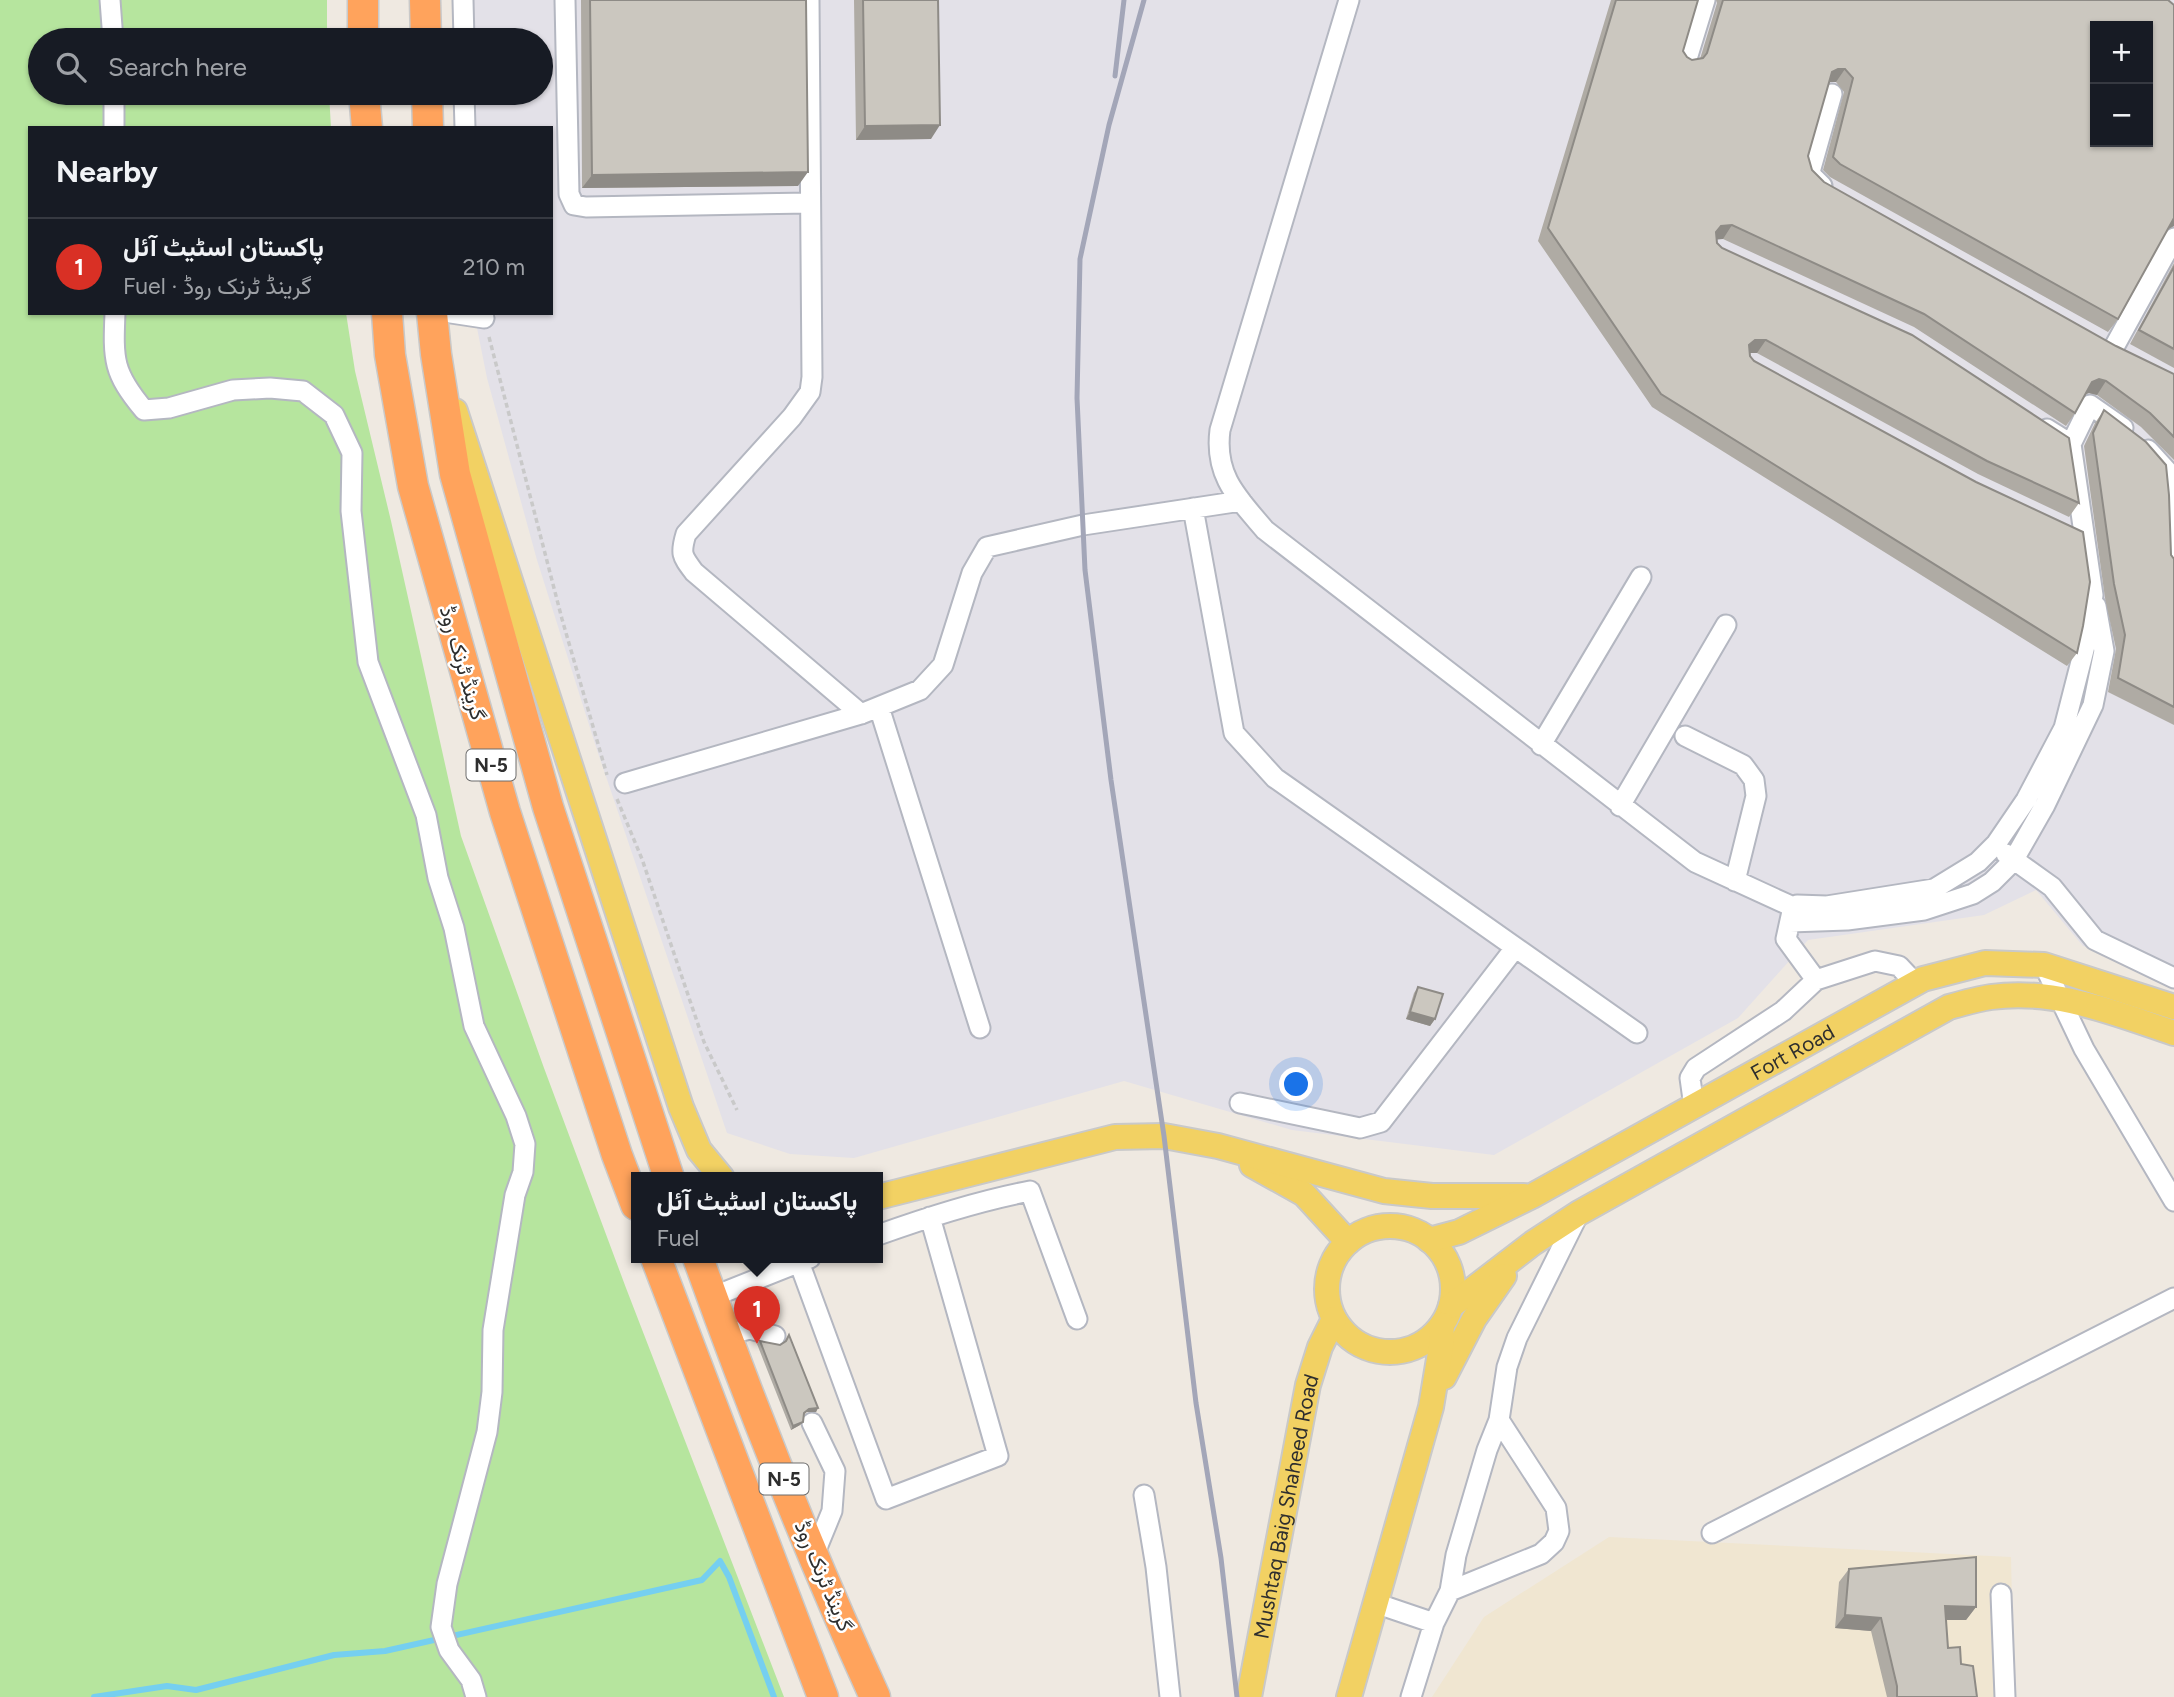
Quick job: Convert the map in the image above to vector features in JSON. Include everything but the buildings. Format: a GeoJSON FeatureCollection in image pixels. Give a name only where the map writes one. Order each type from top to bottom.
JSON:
{"type":"FeatureCollection","features":[{"type":"Feature","properties":{"kind":"highway"},"geometry":{"type":"LineString","coordinates":[[363,0],[363,28]]}},
{"type":"Feature","properties":{"kind":"highway"},"geometry":{"type":"LineString","coordinates":[[425,0],[426,28]]}},
{"type":"Feature","properties":{"kind":"highway"},"geometry":{"type":"LineString","coordinates":[[365,105],[367,126]]}},
{"type":"Feature","properties":{"kind":"highway"},"geometry":{"type":"LineString","coordinates":[[427,105],[428,126]]}},
{"type":"Feature","properties":{"kind":"highway","name":"گرینڈ ٹرنک روڈ"},"geometry":{"type":"LineString","coordinates":[[387,315],[390,355],[413,486],[505,812],[631,1192]]}},
{"type":"Feature","properties":{"kind":"highway","name":"گرینڈ ٹرنک روڈ"},"geometry":{"type":"LineString","coordinates":[[432,315],[455,474],[548,807],[667,1172]]}},
{"type":"Feature","properties":{"kind":"highway","name":"گرینڈ ٹرنک روڈ"},"geometry":{"type":"LineString","coordinates":[[658,1263],[822,1693]]}},
{"type":"Feature","properties":{"kind":"highway","name":"گرینڈ ٹرنک روڈ"},"geometry":{"type":"LineString","coordinates":[[700,1263],[725,1335],[869,1684]]}},
{"type":"Feature","properties":{"kind":"highway"},"geometry":{"type":"LineString","coordinates":[[822,1693],[869,1684]]}},
{"type":"Feature","properties":{"kind":"main road"},"geometry":{"type":"LineString","coordinates":[[436,354],[681,1107],[699,1150],[717,1172]]}},
{"type":"Feature","properties":{"kind":"main road","name":"Fort Road"},"geometry":{"type":"LineString","coordinates":[[1429,1240],[1459,1232],[1532,1196],[1923,979],[1985,963],[2044,965],[2174,1007]]}},
{"type":"Feature","properties":{"kind":"main road","name":"Fort Road"},"geometry":{"type":"LineString","coordinates":[[1447,1316],[1533,1243],[1579,1213],[1949,1007],[1991,997],[2059,997],[2090,1004],[2174,1033]]}},
{"type":"Feature","properties":{"kind":"main road"},"geometry":{"type":"LineString","coordinates":[[883,1196],[1115,1137],[1164,1136],[1218,1146],[1384,1191],[1432,1196],[1532,1196]]}},
{"type":"Feature","properties":{"kind":"main road"},"geometry":{"type":"LineString","coordinates":[[1218,1146],[1304,1194],[1348,1242]]}},
{"type":"Feature","properties":{"kind":"main road"},"geometry":{"type":"LineString","coordinates":[[1432,1407],[1453,1288],[1450,1270],[1442,1253],[1429,1240],[1414,1231],[1388,1227],[1362,1232],[1348,1242],[1329,1270],[1326,1286],[1334,1319],[1347,1336],[1365,1348],[1386,1352],[1408,1350],[1427,1341],[1447,1316]]}},
{"type":"Feature","properties":{"kind":"main road"},"geometry":{"type":"LineString","coordinates":[[1349,1697],[1432,1407],[1450,1362],[1474,1319],[1533,1243]]}},
{"type":"Feature","properties":{"kind":"main road","name":"Mushtaq Baig Shaheed Road"},"geometry":{"type":"LineString","coordinates":[[1249,1697],[1308,1385],[1320,1347],[1334,1319]]}},
{"type":"Feature","properties":{"kind":"street"},"geometry":{"type":"LineString","coordinates":[[110,0],[112,28]]}},
{"type":"Feature","properties":{"kind":"street"},"geometry":{"type":"LineString","coordinates":[[463,0],[464,28]]}},
{"type":"Feature","properties":{"kind":"street"},"geometry":{"type":"LineString","coordinates":[[565,0],[569,194],[574,205],[586,207],[810,203]]}},
{"type":"Feature","properties":{"kind":"street"},"geometry":{"type":"LineString","coordinates":[[809,0],[810,392],[792,417],[686,534],[681,550],[694,572],[870,710],[980,1028]]}},
{"type":"Feature","properties":{"kind":"street"},"geometry":{"type":"LineString","coordinates":[[1349,0],[1220,430],[1219,456],[1223,473],[1241,501],[1265,530],[1695,862],[1735,881],[1791,915],[1847,920],[1924,910],[1973,894],[1992,882],[2014,861],[2045,805],[2093,705],[2104,651],[2071,444],[2090,405],[2136,438],[2167,471],[2173,493],[2174,567]]}},
{"type":"Feature","properties":{"kind":"street"},"geometry":{"type":"LineString","coordinates":[[1686,62],[1705,0]]}},
{"type":"Feature","properties":{"kind":"street"},"geometry":{"type":"LineString","coordinates":[[1832,94],[1810,172],[1823,187],[1838,194]]}},
{"type":"Feature","properties":{"kind":"street"},"geometry":{"type":"LineString","coordinates":[[114,105],[114,126]]}},
{"type":"Feature","properties":{"kind":"street"},"geometry":{"type":"LineString","coordinates":[[464,105],[465,126]]}},
{"type":"Feature","properties":{"kind":"street"},"geometry":{"type":"LineString","coordinates":[[2113,349],[2174,238]]}},
{"type":"Feature","properties":{"kind":"street"},"geometry":{"type":"LineString","coordinates":[[115,315],[113,353],[124,386],[144,410],[169,408],[233,390],[270,388],[307,393],[334,415],[352,453],[351,511],[368,662],[426,815],[438,878],[454,928],[474,1026],[516,1116],[525,1144],[523,1172],[515,1195],[493,1330],[492,1392],[486,1432],[447,1584],[441,1627],[449,1650],[471,1680],[476,1697]]}},
{"type":"Feature","properties":{"kind":"street"},"geometry":{"type":"LineString","coordinates":[[2026,415],[2071,444]]}},
{"type":"Feature","properties":{"kind":"street"},"geometry":{"type":"LineString","coordinates":[[615,783],[870,710],[920,690],[943,664],[972,573],[987,547],[1083,525],[1241,501]]}},
{"type":"Feature","properties":{"kind":"street"},"geometry":{"type":"LineString","coordinates":[[1193,508],[1234,733],[1275,778],[1637,1033]]}},
{"type":"Feature","properties":{"kind":"street"},"geometry":{"type":"LineString","coordinates":[[2061,526],[2086,538]]}},
{"type":"Feature","properties":{"kind":"street"},"geometry":{"type":"LineString","coordinates":[[1541,745],[1641,577]]}},
{"type":"Feature","properties":{"kind":"street"},"geometry":{"type":"LineString","coordinates":[[1816,980],[1786,939],[1791,915],[1797,905],[1827,906],[1934,889],[1979,862],[1996,844],[2026,800],[2064,728],[2086,642],[2093,595]]}},
{"type":"Feature","properties":{"kind":"street"},"geometry":{"type":"LineString","coordinates":[[1620,806],[1726,625]]}},
{"type":"Feature","properties":{"kind":"street"},"geometry":{"type":"LineString","coordinates":[[1685,736],[1743,765],[1754,780],[1756,796],[1735,881]]}},
{"type":"Feature","properties":{"kind":"street"},"geometry":{"type":"LineString","coordinates":[[1996,844],[2014,861],[2052,887],[2095,940],[2174,978]]}},
{"type":"Feature","properties":{"kind":"street"},"geometry":{"type":"LineString","coordinates":[[1240,1103],[1360,1128],[1381,1122],[1515,948]]}},
{"type":"Feature","properties":{"kind":"street"},"geometry":{"type":"LineString","coordinates":[[1694,1107],[1690,1078],[1696,1068],[1783,1011],[1816,980],[1875,961],[1899,966],[1915,983]]}},
{"type":"Feature","properties":{"kind":"street"},"geometry":{"type":"LineString","coordinates":[[2044,965],[2084,1049],[2174,1201]]}},
{"type":"Feature","properties":{"kind":"street"},"geometry":{"type":"LineString","coordinates":[[883,1233],[930,1217],[1030,1191],[1077,1319]]}},
{"type":"Feature","properties":{"kind":"street"},"geometry":{"type":"LineString","coordinates":[[1411,1697],[1434,1623],[1450,1591],[1456,1555],[1487,1450],[1499,1420],[1505,1377],[1517,1338],[1579,1213]]}},
{"type":"Feature","properties":{"kind":"street"},"geometry":{"type":"LineString","coordinates":[[806,1263],[886,1499],[998,1456],[930,1217]]}},
{"type":"Feature","properties":{"kind":"street"},"geometry":{"type":"LineString","coordinates":[[712,1297],[797,1263]]}},
{"type":"Feature","properties":{"kind":"street"},"geometry":{"type":"LineString","coordinates":[[1712,1533],[2174,1298]]}},
{"type":"Feature","properties":{"kind":"street"},"geometry":{"type":"LineString","coordinates":[[725,1335],[750,1329],[775,1336]]}},
{"type":"Feature","properties":{"kind":"street"},"geometry":{"type":"LineString","coordinates":[[1450,1591],[1541,1554],[1554,1542],[1559,1531],[1556,1508],[1499,1420]]}},
{"type":"Feature","properties":{"kind":"street"},"geometry":{"type":"LineString","coordinates":[[812,1423],[835,1471],[832,1511],[814,1555]]}},
{"type":"Feature","properties":{"kind":"street"},"geometry":{"type":"LineString","coordinates":[[1144,1495],[1156,1567],[1170,1697]]}},
{"type":"Feature","properties":{"kind":"street"},"geometry":{"type":"LineString","coordinates":[[2001,1594],[2006,1697]]}},
{"type":"Feature","properties":{"kind":"street"},"geometry":{"type":"LineString","coordinates":[[1375,1604],[1434,1623]]}},
{"type":"Feature","properties":{"kind":"path"},"geometry":{"type":"LineString","coordinates":[[467,315],[615,783],[704,1042],[737,1110]]}},
{"type":"Feature","properties":{"kind":"shaded area"},"geometry":{"type":"Polygon","coordinates":[[[464,0],[2174,0],[2174,973],[2083,946],[2036,890],[1984,915],[1808,940],[1738,1018],[1494,1155],[1292,1130],[1124,1081],[854,1158],[790,1154],[727,1133],[597,750],[537,560],[487,378],[474,315],[553,315],[553,126],[465,126],[465,105],[553,105],[553,28],[464,28],[464,0]]]}},
{"type":"Feature","properties":{"kind":"shaded area"},"geometry":{"type":"Polygon","coordinates":[[[1609,1537],[2011,1557],[2014,1697],[1432,1697],[1484,1617],[1609,1537]]]}},
{"type":"Feature","properties":{"kind":"green space"},"geometry":{"type":"Polygon","coordinates":[[[0,0],[327,0],[327,28],[28,28],[28,105],[330,105],[331,126],[28,126],[28,315],[346,315],[355,371],[461,836],[626,1288],[784,1697],[0,1697],[0,0]]]}},
{"type":"Feature","properties":{"kind":"waterway"},"geometry":{"type":"LineString","coordinates":[[94,1697],[167,1686],[196,1690],[334,1655],[385,1651],[702,1580],[720,1561],[729,1577],[774,1697]]}},
{"type":"Feature","properties":{"kind":"railway"},"geometry":{"type":"LineString","coordinates":[[1115,76],[1124,0]]}},
{"type":"Feature","properties":{"kind":"railway"},"geometry":{"type":"LineString","coordinates":[[1144,0],[1109,125],[1080,259],[1077,398],[1085,570],[1111,780],[1164,1136],[1196,1403],[1221,1558],[1237,1697]]}},
{"type":"Feature","properties":{"kind":"place","name":"پاکستان اسٹیٹ آئل"},"geometry":{"type":"Point","coordinates":[757,1344]}}]}
